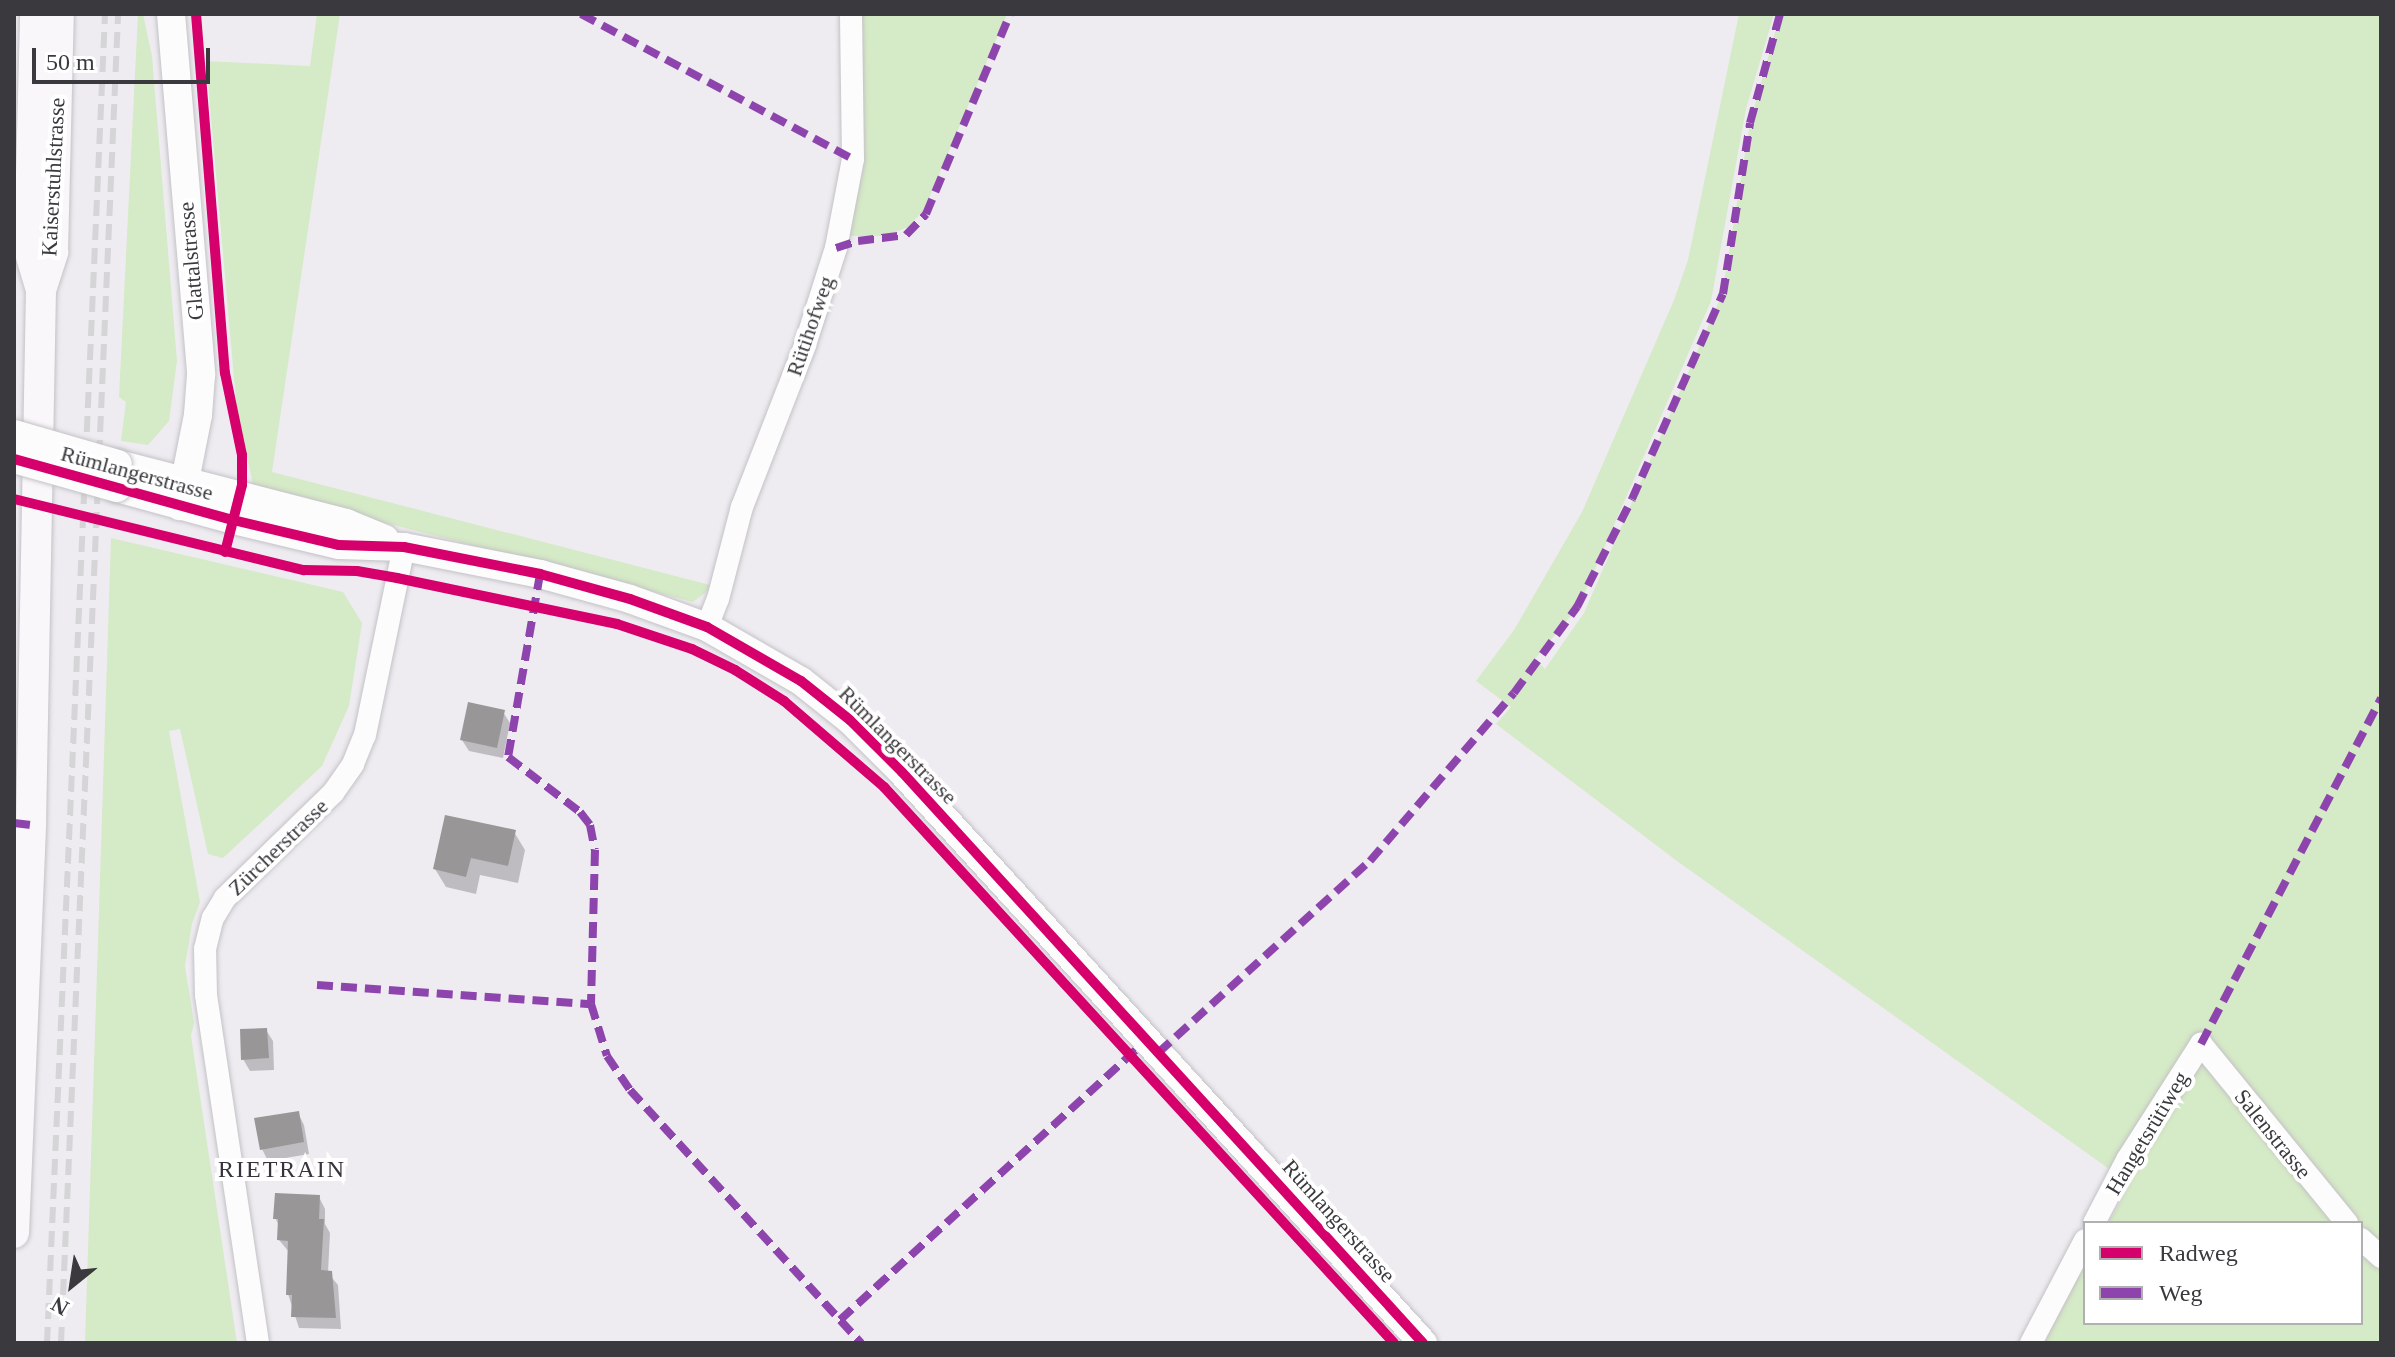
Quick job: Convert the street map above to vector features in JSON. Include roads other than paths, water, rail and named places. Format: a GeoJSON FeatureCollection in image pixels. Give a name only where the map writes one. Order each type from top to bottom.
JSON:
{"type":"FeatureCollection","features":[{"type":"Feature","properties":{"kind":"main road","name":"Kaiserstuhlstrasse"},"geometry":{"type":"LineString","coordinates":[[35,14],[29,250],[41,290]]}},
{"type":"Feature","properties":{"kind":"main road","name":"Kaiserstuhlstrasse"},"geometry":{"type":"LineString","coordinates":[[14,1233],[31,825],[41,290],[53,252],[59,14]]}},
{"type":"Feature","properties":{"kind":"street","name":"Glattalstrasse"},"geometry":{"type":"LineString","coordinates":[[171,14],[201,375],[198,415],[182,493]]}},
{"type":"Feature","properties":{"kind":"street","name":"Rütihofweg"},"geometry":{"type":"LineString","coordinates":[[707,627],[718,599],[742,507],[805,345],[836,248],[853,159],[851,14]]}},
{"type":"Feature","properties":{"kind":"street","name":"Rümlangerstrasse"},"geometry":{"type":"LineString","coordinates":[[14,434],[118,476]]}},
{"type":"Feature","properties":{"kind":"street","name":"Rümlangerstrasse"},"geometry":{"type":"LineString","coordinates":[[14,459],[118,476],[182,493],[339,545],[404,547],[540,574],[630,599],[707,627],[801,681],[850,720],[1423,1343]]}},
{"type":"Feature","properties":{"kind":"street","name":"Zürcherstrasse"},"geometry":{"type":"LineString","coordinates":[[258,1343],[206,995],[205,949],[213,918],[225,898],[333,793],[353,764],[365,735],[404,547]]}},
{"type":"Feature","properties":{"kind":"street","name":"Hangetsrütiweg"},"geometry":{"type":"LineString","coordinates":[[2095,1221],[2127,1160],[2201,1044]]}},
{"type":"Feature","properties":{"kind":"street","name":"Salenstrasse"},"geometry":{"type":"LineString","coordinates":[[2201,1044],[2345,1221]]}},
{"type":"Feature","properties":{"kind":"street"},"geometry":{"type":"LineString","coordinates":[[2363,1241],[2381,1257]]}},
{"type":"Feature","properties":{"kind":"street"},"geometry":{"type":"LineString","coordinates":[[2031,1343],[2083,1244]]}},
{"type":"Feature","properties":{"kind":"railway"},"geometry":{"type":"LineString","coordinates":[[47,1343],[105,14]]}},
{"type":"Feature","properties":{"kind":"railway"},"geometry":{"type":"LineString","coordinates":[[61,1343],[118,14]]}},
{"type":"Feature","properties":{"kind":"district","name":"RIETRAIN"},"geometry":{"type":"Point","coordinates":[282,1170]}}]}
